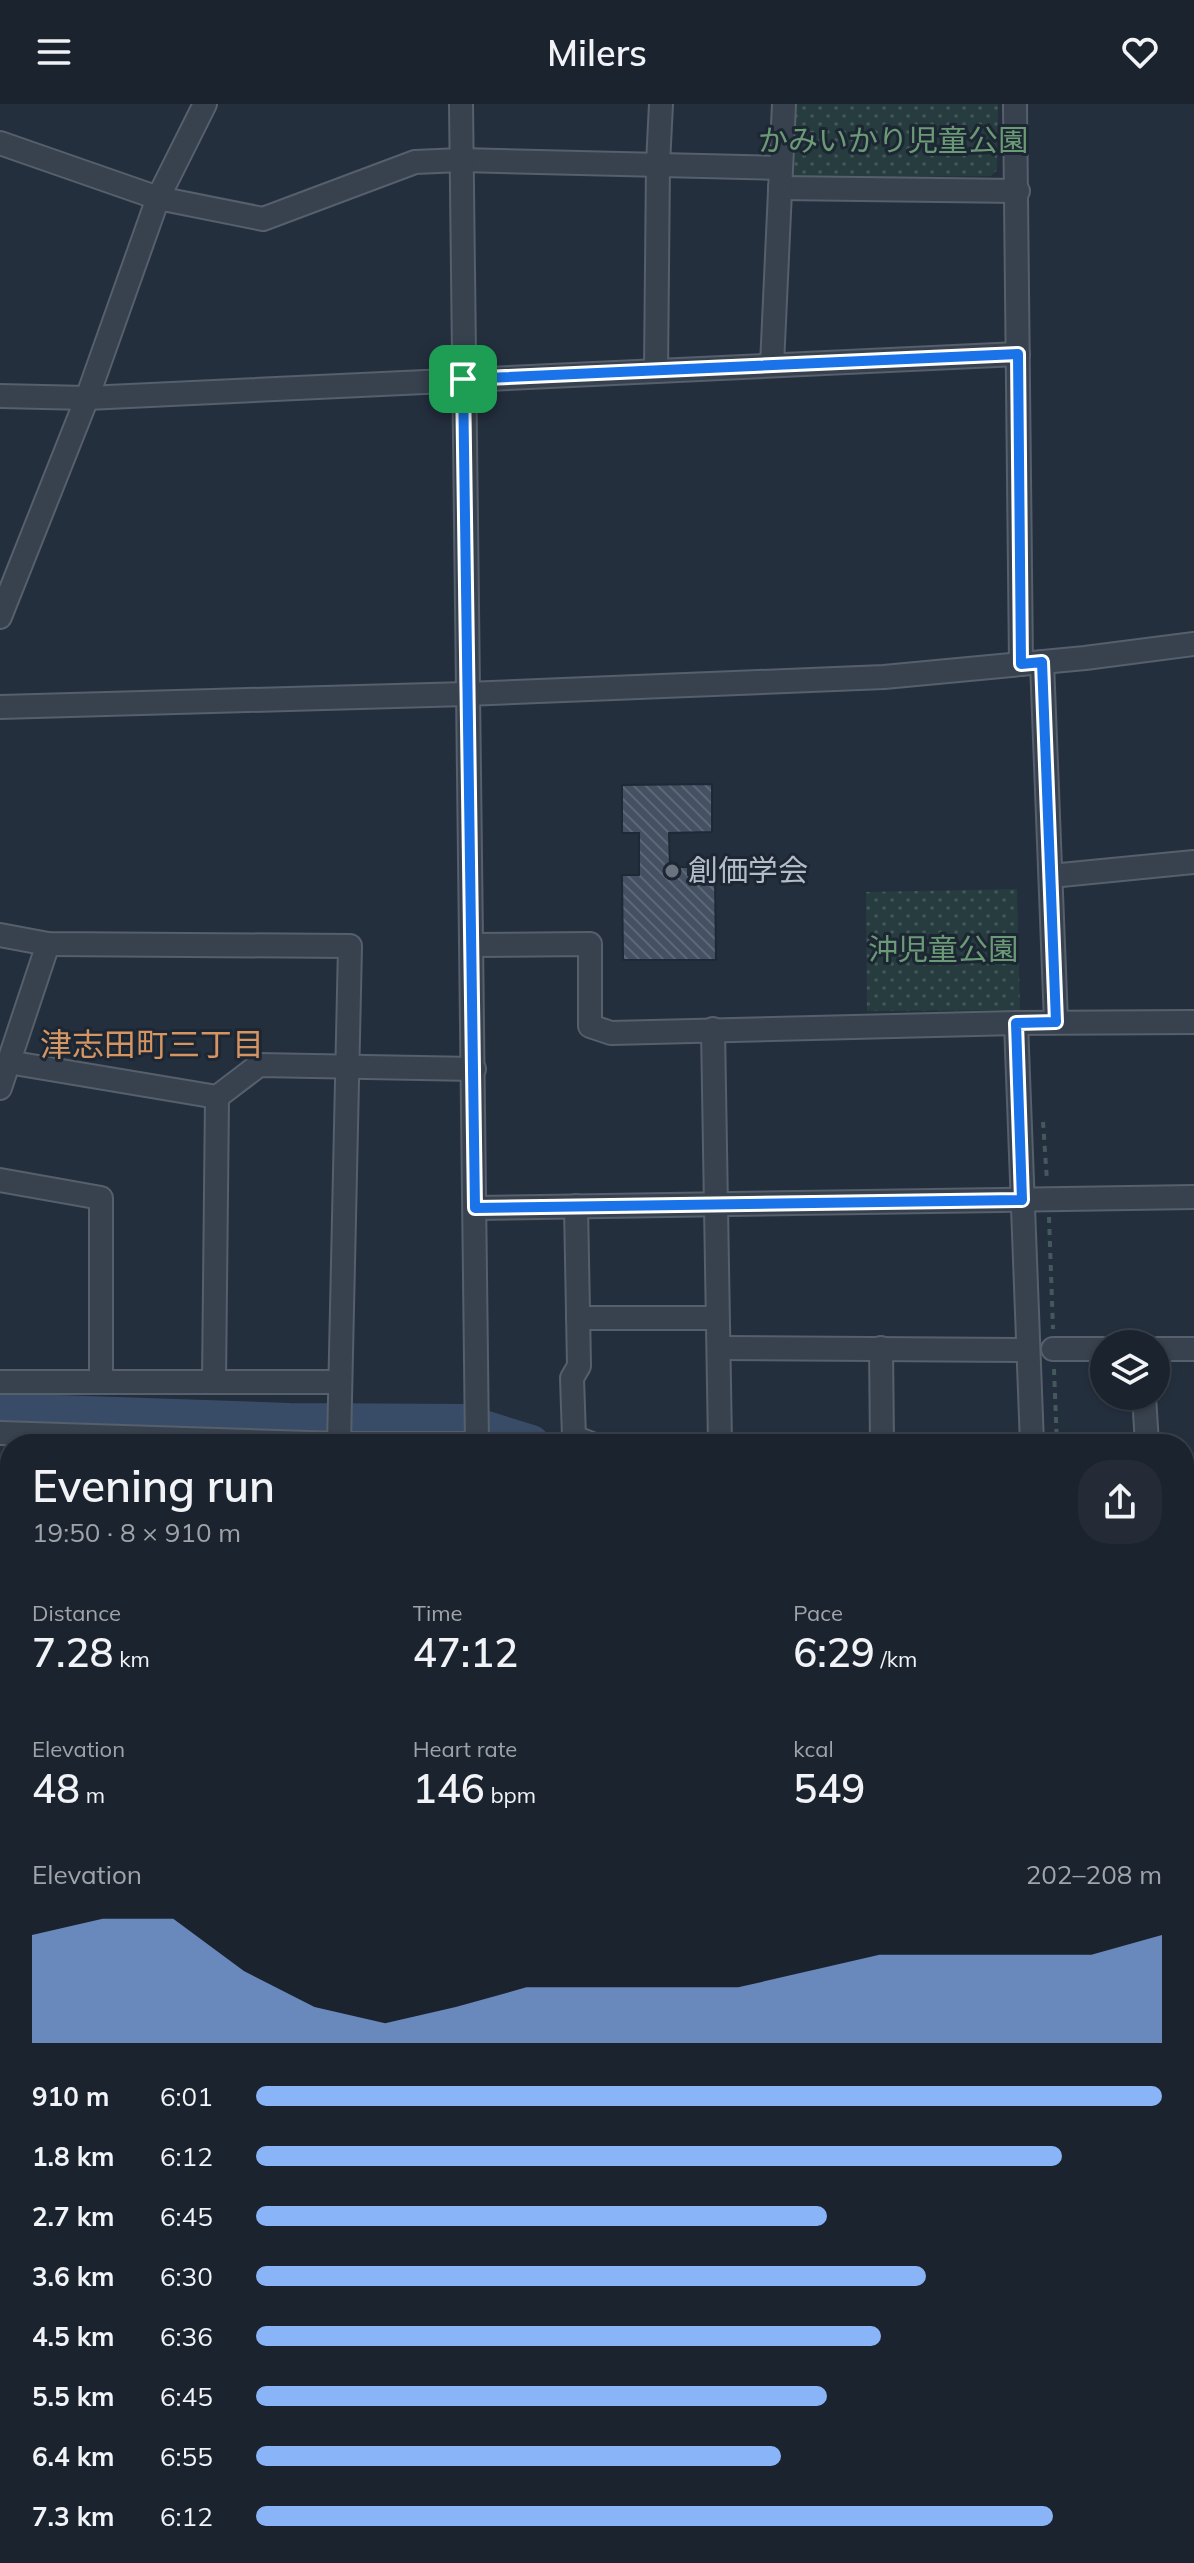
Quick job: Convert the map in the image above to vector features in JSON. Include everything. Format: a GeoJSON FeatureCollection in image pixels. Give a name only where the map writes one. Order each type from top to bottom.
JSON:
{"type":"FeatureCollection","features":[{"type":"Feature","properties":{"kind":"street"},"geometry":{"type":"LineString","coordinates":[[0,617],[87,398],[158,198],[205,104]]}},
{"type":"Feature","properties":{"kind":"street"},"geometry":{"type":"LineString","coordinates":[[461,104],[477,1434]]}},
{"type":"Feature","properties":{"kind":"street"},"geometry":{"type":"LineString","coordinates":[[656,371],[661,104]]}},
{"type":"Feature","properties":{"kind":"street"},"geometry":{"type":"LineString","coordinates":[[772,365],[784,104]]}},
{"type":"Feature","properties":{"kind":"street"},"geometry":{"type":"LineString","coordinates":[[1015,104],[1018,354],[1032,663],[1051,876],[1056,1022]]}},
{"type":"Feature","properties":{"kind":"street"},"geometry":{"type":"LineString","coordinates":[[0,143],[158,198],[263,219],[415,162],[461,160],[658,164],[781,178],[1018,191]]}},
{"type":"Feature","properties":{"kind":"street"},"geometry":{"type":"LineString","coordinates":[[0,396],[87,398],[1018,354]]}},
{"type":"Feature","properties":{"kind":"street"},"geometry":{"type":"LineString","coordinates":[[0,707],[466,694],[884,677],[1194,644]]}},
{"type":"Feature","properties":{"kind":"street"},"geometry":{"type":"LineString","coordinates":[[1051,876],[1194,862]]}},
{"type":"Feature","properties":{"kind":"street"},"geometry":{"type":"LineString","coordinates":[[0,935],[48,944],[350,946],[339,1434]]}},
{"type":"Feature","properties":{"kind":"street"},"geometry":{"type":"LineString","coordinates":[[0,1088],[48,944]]}},
{"type":"Feature","properties":{"kind":"street"},"geometry":{"type":"LineString","coordinates":[[472,945],[590,944],[590,1026],[611,1033],[1056,1022],[1194,1022]]}},
{"type":"Feature","properties":{"kind":"street"},"geometry":{"type":"LineString","coordinates":[[1016,1023],[1031,1434]]}},
{"type":"Feature","properties":{"kind":"street"},"geometry":{"type":"LineString","coordinates":[[713,1029],[720,1434]]}},
{"type":"Feature","properties":{"kind":"street"},"geometry":{"type":"LineString","coordinates":[[8,1062],[217,1097],[259,1065],[474,1069]]}},
{"type":"Feature","properties":{"kind":"street"},"geometry":{"type":"LineString","coordinates":[[214,1382],[217,1097]]}},
{"type":"Feature","properties":{"kind":"street"},"geometry":{"type":"LineString","coordinates":[[0,1180],[101,1198],[101,1382]]}},
{"type":"Feature","properties":{"kind":"street"},"geometry":{"type":"LineString","coordinates":[[475,1208],[1194,1197]]}},
{"type":"Feature","properties":{"kind":"street"},"geometry":{"type":"LineString","coordinates":[[574,1434],[572,1378],[579,1366],[576,1206]]}},
{"type":"Feature","properties":{"kind":"street"},"geometry":{"type":"LineString","coordinates":[[578,1318],[717,1318]]}},
{"type":"Feature","properties":{"kind":"street"},"geometry":{"type":"LineString","coordinates":[[719,1348],[1027,1350]]}},
{"type":"Feature","properties":{"kind":"street"},"geometry":{"type":"LineString","coordinates":[[881,1348],[882,1434]]}},
{"type":"Feature","properties":{"kind":"street"},"geometry":{"type":"LineString","coordinates":[[1053,1349],[1090,1349]]}},
{"type":"Feature","properties":{"kind":"street"},"geometry":{"type":"LineString","coordinates":[[1170,1349],[1194,1349]]}},
{"type":"Feature","properties":{"kind":"street"},"geometry":{"type":"LineString","coordinates":[[0,1382],[339,1382]]}},
{"type":"Feature","properties":{"kind":"street"},"geometry":{"type":"LineString","coordinates":[[1145,1410],[1146,1434]]}},
{"type":"Feature","properties":{"kind":"street"},"geometry":{"type":"LineString","coordinates":[[0,1433],[30,1434]]}},
{"type":"Feature","properties":{"kind":"path"},"geometry":{"type":"LineString","coordinates":[[1049,1200],[1057,1434]]}},
{"type":"Feature","properties":{"kind":"green space","name":"かみいかり児童公園"},"geometry":{"type":"Polygon","coordinates":[[[790,104],[998,104],[997,170],[991,176],[794,178],[788,175],[790,104]]]}},
{"type":"Feature","properties":{"kind":"green space","name":"沖児童公園"},"geometry":{"type":"Polygon","coordinates":[[[1017,889],[1020,1010],[867,1011],[866,892],[1017,889]]]}},
{"type":"Feature","properties":{"kind":"building","name":"創価学会"},"geometry":{"type":"Polygon","coordinates":[[[712,784],[712,832],[669,833],[670,867],[688,867],[688,875],[715,875],[716,960],[623,960],[622,875],[639,875],[639,833],[622,833],[622,785],[712,784]]]}},
{"type":"Feature","properties":{"kind":"waterway"},"geometry":{"type":"LineString","coordinates":[[0,1412],[289,1422],[464,1423],[499,1434]]}},
{"type":"Feature","properties":{"kind":"place","name":"創価学会"},"geometry":{"type":"Point","coordinates":[672,871]}},
{"type":"Feature","properties":{"kind":"district","name":"津志田町三丁目"},"geometry":{"type":"Point","coordinates":[152,1045]}},
{"type":"Feature","properties":{"kind":"route"},"geometry":{"type":"LineString","coordinates":[[1018,354],[1021,664],[1042,662],[1056,1022],[1016,1023],[1022,1200],[475,1208],[463,379],[1018,354]]}}]}
